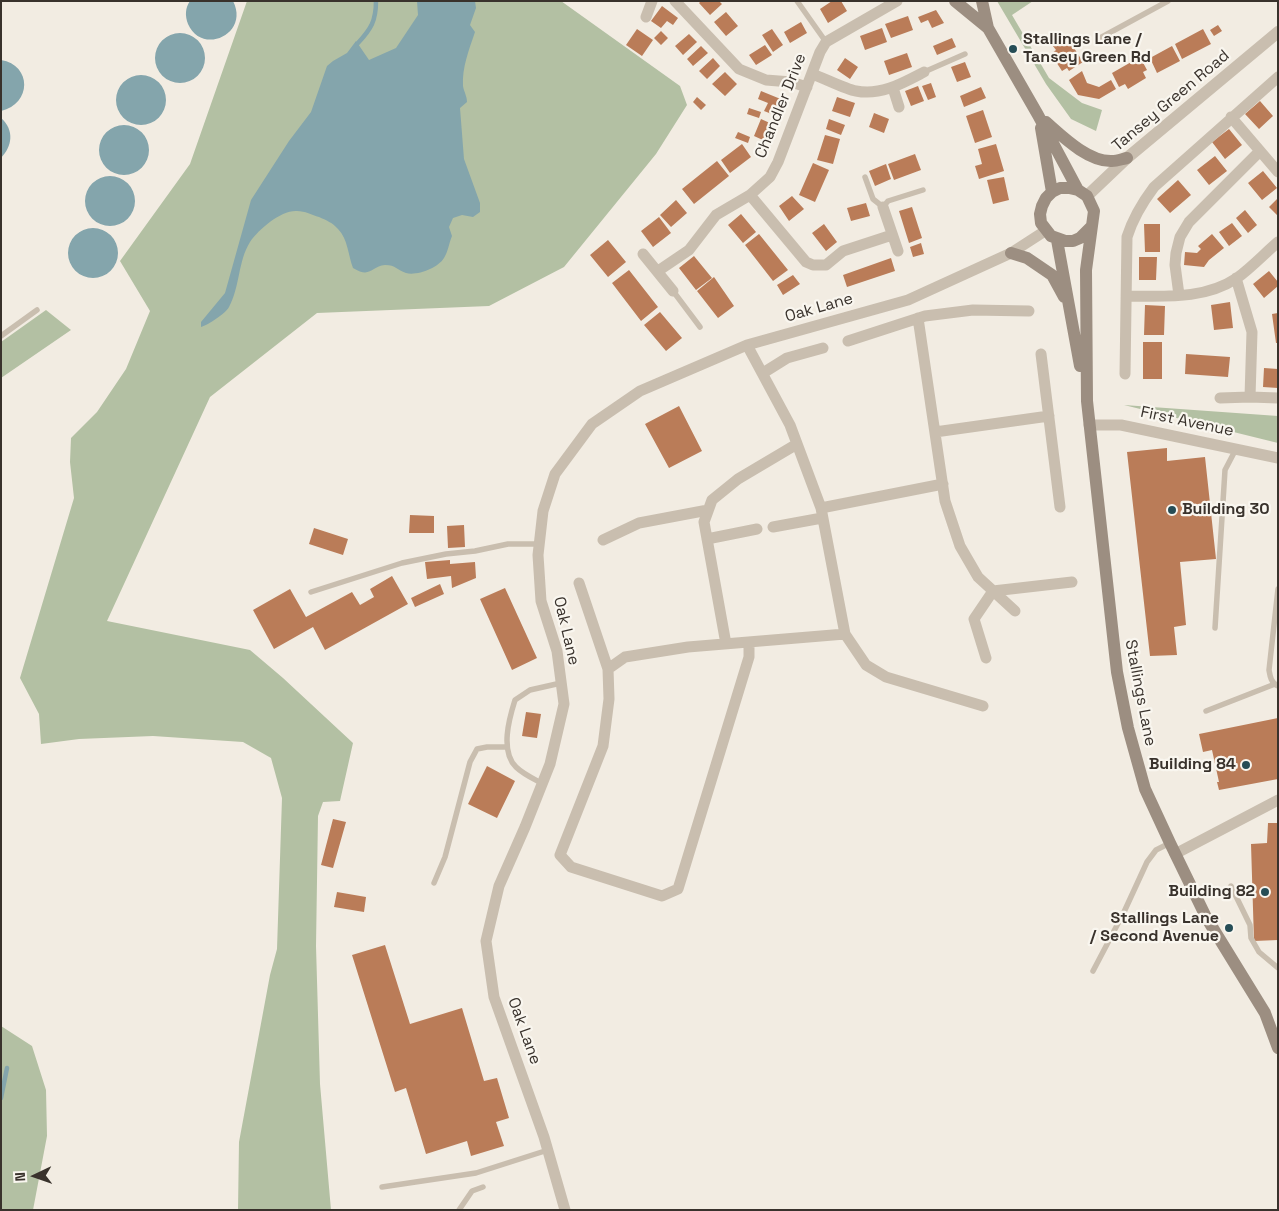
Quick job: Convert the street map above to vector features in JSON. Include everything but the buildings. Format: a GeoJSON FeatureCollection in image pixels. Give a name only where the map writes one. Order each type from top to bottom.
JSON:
{"type":"FeatureCollection","features":[{"type":"Feature","properties":{"kind":"main road"},"geometry":{"type":"LineString","coordinates":[[955,1],[988,28]]}},
{"type":"Feature","properties":{"kind":"main road"},"geometry":{"type":"LineString","coordinates":[[982,1],[988,28],[1094,211],[1086,270],[1087,401]]}},
{"type":"Feature","properties":{"kind":"main road"},"geometry":{"type":"LineString","coordinates":[[1038,115],[1071,144],[1093,157],[1111,161],[1127,158]]}},
{"type":"Feature","properties":{"kind":"main road"},"geometry":{"type":"LineString","coordinates":[[1038,115],[1052,192]]}},
{"type":"Feature","properties":{"kind":"main road"},"geometry":{"type":"LineString","coordinates":[[1082,193],[1069,188],[1060,188],[1052,192],[1042,206],[1040,214],[1041,223],[1045,231],[1057,240],[1072,241],[1080,238],[1091,227]]}},
{"type":"Feature","properties":{"kind":"main road"},"geometry":{"type":"LineString","coordinates":[[1057,240],[1087,401]]}},
{"type":"Feature","properties":{"kind":"main road"},"geometry":{"type":"LineString","coordinates":[[1010,253],[1027,258],[1052,275],[1069,306]]}},
{"type":"Feature","properties":{"kind":"main road","name":"Stallings Lane"},"geometry":{"type":"LineString","coordinates":[[1087,401],[1116,672],[1128,728],[1145,789],[1206,917],[1265,1013],[1278,1048]]}},
{"type":"Feature","properties":{"kind":"street"},"geometry":{"type":"LineString","coordinates":[[646,17],[652,1]]}},
{"type":"Feature","properties":{"kind":"street"},"geometry":{"type":"LineString","coordinates":[[675,1],[739,69],[766,80],[790,82],[806,87]]}},
{"type":"Feature","properties":{"kind":"street","name":"Chandler Drive"},"geometry":{"type":"LineString","coordinates":[[658,271],[689,250],[716,215],[750,194],[770,177],[778,162],[820,52],[826,42],[897,1]]}},
{"type":"Feature","properties":{"kind":"street","name":"Tansey Green Road"},"geometry":{"type":"LineString","coordinates":[[1082,193],[1127,158],[1278,32]]}},
{"type":"Feature","properties":{"kind":"street"},"geometry":{"type":"LineString","coordinates":[[812,74],[856,91],[876,91],[893,88],[924,72]]}},
{"type":"Feature","properties":{"kind":"street"},"geometry":{"type":"LineString","coordinates":[[1125,374],[1127,237],[1142,202],[1154,187],[1278,77]]}},
{"type":"Feature","properties":{"kind":"street"},"geometry":{"type":"LineString","coordinates":[[893,88],[899,107]]}},
{"type":"Feature","properties":{"kind":"street"},"geometry":{"type":"LineString","coordinates":[[1231,117],[1278,172]]}},
{"type":"Feature","properties":{"kind":"street"},"geometry":{"type":"LineString","coordinates":[[1179,295],[1175,265],[1180,237],[1189,222],[1260,151]]}},
{"type":"Feature","properties":{"kind":"street"},"geometry":{"type":"LineString","coordinates":[[750,194],[806,262],[813,265],[826,265],[843,251],[892,235]]}},
{"type":"Feature","properties":{"kind":"street"},"geometry":{"type":"LineString","coordinates":[[882,207],[898,251]]}},
{"type":"Feature","properties":{"kind":"street","name":"Oak Lane"},"geometry":{"type":"LineString","coordinates":[[565,1210],[548,1150],[494,997],[486,940],[499,886],[550,764],[564,704],[557,651],[541,601],[538,555],[543,511],[555,474],[592,424],[640,391],[747,345],[908,300],[1010,253],[1045,231]]}},
{"type":"Feature","properties":{"kind":"street"},"geometry":{"type":"LineString","coordinates":[[1127,296],[1200,294],[1212,290],[1236,278],[1278,242]]}},
{"type":"Feature","properties":{"kind":"street"},"geometry":{"type":"LineString","coordinates":[[643,254],[673,291]]}},
{"type":"Feature","properties":{"kind":"street"},"geometry":{"type":"LineString","coordinates":[[1236,278],[1252,332],[1250,397]]}},
{"type":"Feature","properties":{"kind":"street"},"geometry":{"type":"LineString","coordinates":[[848,341],[918,318],[973,310],[1029,311]]}},
{"type":"Feature","properties":{"kind":"street"},"geometry":{"type":"LineString","coordinates":[[918,318],[945,501],[960,546],[978,577],[1015,611]]}},
{"type":"Feature","properties":{"kind":"street"},"geometry":{"type":"LineString","coordinates":[[747,345],[790,425],[822,513],[845,634],[866,665],[886,677],[983,706]]}},
{"type":"Feature","properties":{"kind":"street"},"geometry":{"type":"LineString","coordinates":[[762,373],[787,358],[823,348]]}},
{"type":"Feature","properties":{"kind":"street"},"geometry":{"type":"LineString","coordinates":[[1041,354],[1060,506]]}},
{"type":"Feature","properties":{"kind":"street"},"geometry":{"type":"LineString","coordinates":[[1220,398],[1278,398]]}},
{"type":"Feature","properties":{"kind":"street"},"geometry":{"type":"LineString","coordinates":[[935,432],[1049,416]]}},
{"type":"Feature","properties":{"kind":"street","name":"First Avenue"},"geometry":{"type":"LineString","coordinates":[[1089,425],[1121,425],[1278,458]]}},
{"type":"Feature","properties":{"kind":"street"},"geometry":{"type":"LineString","coordinates":[[726,644],[704,522],[708,510],[712,500],[738,479],[797,444]]}},
{"type":"Feature","properties":{"kind":"street"},"geometry":{"type":"LineString","coordinates":[[773,527],[822,513],[943,484]]}},
{"type":"Feature","properties":{"kind":"street"},"geometry":{"type":"LineString","coordinates":[[603,540],[639,523],[708,510]]}},
{"type":"Feature","properties":{"kind":"street"},"geometry":{"type":"LineString","coordinates":[[707,539],[757,529]]}},
{"type":"Feature","properties":{"kind":"street"},"geometry":{"type":"LineString","coordinates":[[986,658],[974,619],[993,591],[1072,582]]}},
{"type":"Feature","properties":{"kind":"street"},"geometry":{"type":"LineString","coordinates":[[579,583],[608,670],[609,699],[602,746],[560,856],[571,867],[662,896],[678,889],[749,657],[749,642]]}},
{"type":"Feature","properties":{"kind":"street"},"geometry":{"type":"LineString","coordinates":[[608,670],[626,657],[688,647],[845,634]]}},
{"type":"Feature","properties":{"kind":"street"},"geometry":{"type":"LineString","coordinates":[[1172,848],[1278,800]]}},
{"type":"Feature","properties":{"kind":"lane"},"geometry":{"type":"LineString","coordinates":[[797,1],[826,42]]}},
{"type":"Feature","properties":{"kind":"lane"},"geometry":{"type":"LineString","coordinates":[[1100,38],[1168,1]]}},
{"type":"Feature","properties":{"kind":"lane"},"geometry":{"type":"LineString","coordinates":[[924,72],[965,54]]}},
{"type":"Feature","properties":{"kind":"lane"},"geometry":{"type":"LineString","coordinates":[[865,176],[873,199],[882,207],[888,201],[923,190]]}},
{"type":"Feature","properties":{"kind":"lane"},"geometry":{"type":"LineString","coordinates":[[673,291],[700,326]]}},
{"type":"Feature","properties":{"kind":"lane"},"geometry":{"type":"LineString","coordinates":[[1,336],[37,310]]}},
{"type":"Feature","properties":{"kind":"lane"},"geometry":{"type":"LineString","coordinates":[[1215,628],[1225,470],[1236,449]]}},
{"type":"Feature","properties":{"kind":"lane"},"geometry":{"type":"LineString","coordinates":[[311,592],[402,563],[508,544],[539,544]]}},
{"type":"Feature","properties":{"kind":"lane"},"geometry":{"type":"LineString","coordinates":[[1206,711],[1276,685],[1269,670],[1278,589]]}},
{"type":"Feature","properties":{"kind":"lane"},"geometry":{"type":"LineString","coordinates":[[542,784],[515,766],[506,747],[510,716],[515,700],[530,690],[561,683]]}},
{"type":"Feature","properties":{"kind":"lane"},"geometry":{"type":"LineString","coordinates":[[434,882],[445,858],[470,762],[477,749],[506,747]]}},
{"type":"Feature","properties":{"kind":"lane"},"geometry":{"type":"LineString","coordinates":[[1094,971],[1148,862],[1156,850],[1172,848]]}},
{"type":"Feature","properties":{"kind":"lane"},"geometry":{"type":"LineString","coordinates":[[1231,886],[1250,925],[1251,938],[1259,952],[1278,968]]}},
{"type":"Feature","properties":{"kind":"lane"},"geometry":{"type":"LineString","coordinates":[[382,1188],[476,1173],[548,1150]]}},
{"type":"Feature","properties":{"kind":"lane"},"geometry":{"type":"LineString","coordinates":[[459,1210],[472,1191],[483,1187]]}},
{"type":"Feature","properties":{"kind":"green space"},"geometry":{"type":"Polygon","coordinates":[[[247,1],[561,1],[680,86],[687,105],[656,154],[564,267],[489,306],[317,313],[210,397],[107,621],[250,650],[353,743],[340,801],[323,802],[318,816],[316,946],[320,1084],[331,1210],[238,1210],[239,1142],[270,975],[277,949],[282,798],[271,758],[243,742],[153,736],[79,739],[41,744],[39,714],[20,678],[74,498],[70,462],[71,438],[97,412],[126,369],[150,311],[120,261],[190,164],[247,1]]]}},
{"type":"Feature","properties":{"kind":"green space"},"geometry":{"type":"Polygon","coordinates":[[[997,1],[1033,1],[1012,15],[1049,78],[1082,103],[1102,110],[1096,131],[1071,119],[1046,84],[997,1]]]}},
{"type":"Feature","properties":{"kind":"green space"},"geometry":{"type":"Polygon","coordinates":[[[46,310],[71,330],[1,378],[1,342],[46,310]]]}},
{"type":"Feature","properties":{"kind":"green space"},"geometry":{"type":"Polygon","coordinates":[[[1124,405],[1278,416],[1278,443],[1124,405]]]}},
{"type":"Feature","properties":{"kind":"green space"},"geometry":{"type":"Polygon","coordinates":[[[1,1026],[32,1046],[46,1090],[47,1136],[33,1210],[1,1210],[1,1026]]]}},
{"type":"Feature","properties":{"kind":"water"},"geometry":{"type":"Polygon","coordinates":[[[190,1],[233,1],[237,13],[235,23],[230,31],[222,37],[203,39],[195,34],[188,24],[186,12],[190,1]]]}},
{"type":"Feature","properties":{"kind":"water"},"geometry":{"type":"Polygon","coordinates":[[[417,1],[475,1],[476,8],[470,25],[475,32],[466,59],[463,79],[467,102],[460,108],[464,159],[480,203],[480,212],[473,217],[462,215],[453,218],[449,227],[452,236],[447,253],[441,262],[432,268],[411,274],[385,265],[367,272],[359,271],[353,268],[344,237],[334,225],[319,217],[303,212],[297,211],[284,214],[265,226],[250,242],[243,257],[233,299],[227,310],[201,327],[201,322],[225,293],[251,200],[289,141],[311,112],[327,66],[347,53],[356,41],[369,60],[396,48],[418,15],[417,1]]]}},
{"type":"Feature","properties":{"kind":"water"},"geometry":{"type":"Polygon","coordinates":[[[185,33],[198,40],[204,48],[204,68],[198,76],[190,82],[175,83],[162,76],[156,68],[155,53],[162,40],[170,34],[185,33]]]}},
{"type":"Feature","properties":{"kind":"water"},"geometry":{"type":"Polygon","coordinates":[[[1,60],[11,63],[18,69],[23,76],[24,85],[23,93],[18,101],[11,107],[1,111],[1,60]]]}},
{"type":"Feature","properties":{"kind":"water"},"geometry":{"type":"Polygon","coordinates":[[[136,75],[146,75],[159,82],[166,95],[166,105],[159,118],[146,125],[136,125],[127,121],[120,114],[116,105],[116,95],[120,86],[127,79],[136,75]]]}},
{"type":"Feature","properties":{"kind":"water"},"geometry":{"type":"Polygon","coordinates":[[[1,118],[10,133],[10,144],[1,158],[1,118]]]}},
{"type":"Feature","properties":{"kind":"water"},"geometry":{"type":"Polygon","coordinates":[[[129,125],[142,132],[148,140],[148,160],[142,168],[134,174],[119,175],[106,168],[100,160],[99,145],[106,132],[114,126],[129,125]]]}},
{"type":"Feature","properties":{"kind":"water"},"geometry":{"type":"Polygon","coordinates":[[[115,176],[128,183],[134,191],[134,211],[128,219],[120,225],[105,226],[92,219],[86,211],[85,196],[92,183],[100,177],[115,176]]]}},
{"type":"Feature","properties":{"kind":"water"},"geometry":{"type":"Polygon","coordinates":[[[98,228],[111,235],[117,243],[117,263],[111,271],[103,277],[88,278],[75,271],[69,263],[68,248],[75,235],[83,229],[98,228]]]}},
{"type":"Feature","properties":{"kind":"waterway"},"geometry":{"type":"LineString","coordinates":[[358,43],[372,24],[376,1]]}},
{"type":"Feature","properties":{"kind":"waterway"},"geometry":{"type":"LineString","coordinates":[[1,1098],[7,1068]]}},
{"type":"Feature","properties":{"kind":"place","name":"Stallings Lane / Tansey Green Rd"},"geometry":{"type":"Point","coordinates":[1013,49]}},
{"type":"Feature","properties":{"kind":"place","name":"Building 30"},"geometry":{"type":"Point","coordinates":[1172,510]}},
{"type":"Feature","properties":{"kind":"place","name":"Building 84"},"geometry":{"type":"Point","coordinates":[1246,765]}},
{"type":"Feature","properties":{"kind":"place","name":"Building 82"},"geometry":{"type":"Point","coordinates":[1265,892]}},
{"type":"Feature","properties":{"kind":"place","name":"Stallings Lane / Second Avenue"},"geometry":{"type":"Point","coordinates":[1229,928]}}]}
